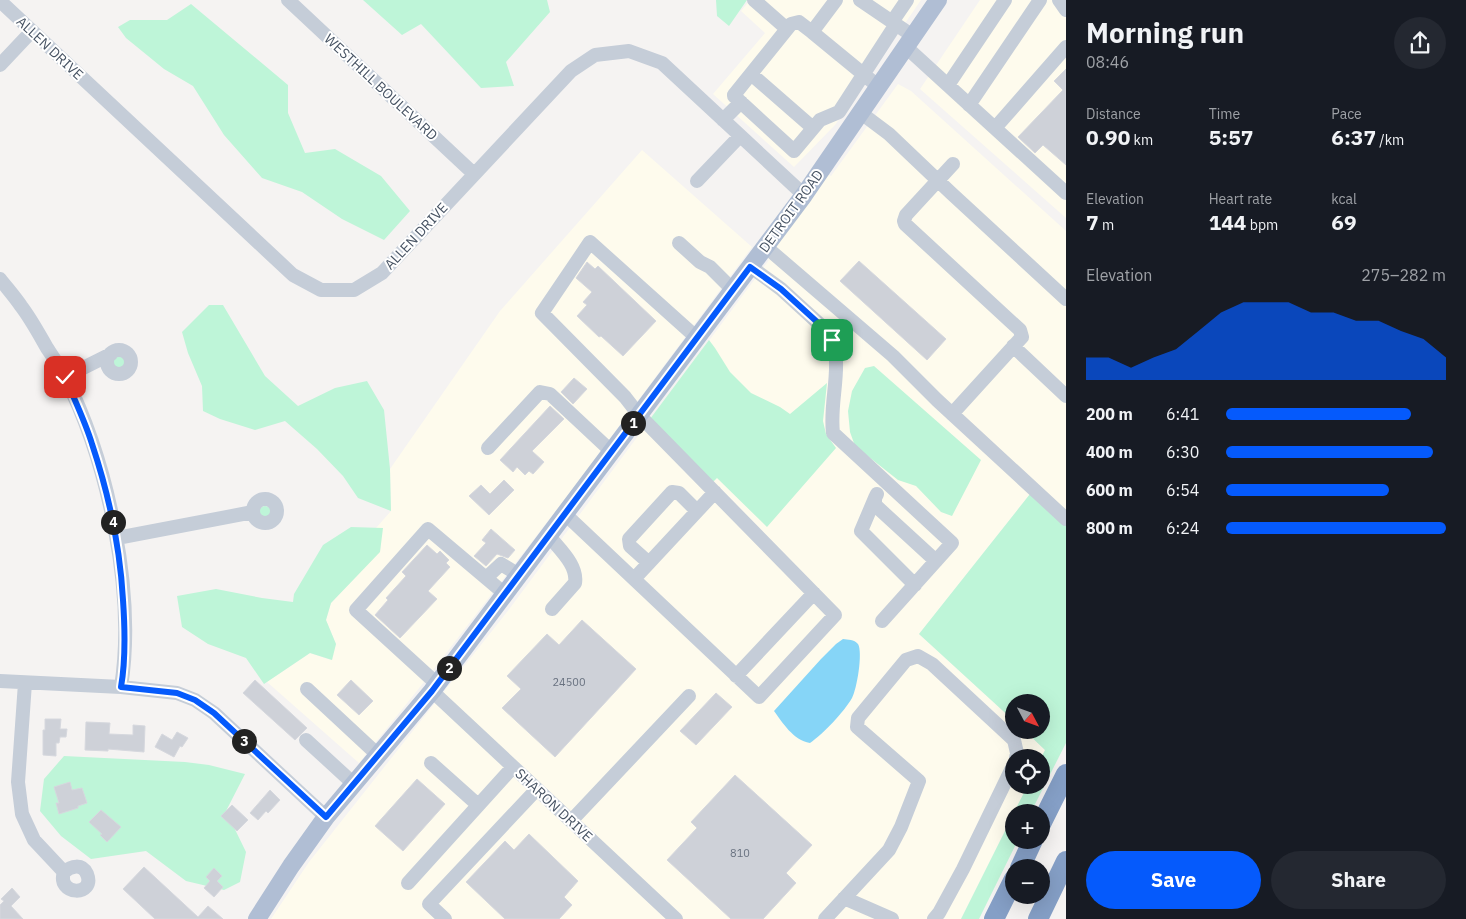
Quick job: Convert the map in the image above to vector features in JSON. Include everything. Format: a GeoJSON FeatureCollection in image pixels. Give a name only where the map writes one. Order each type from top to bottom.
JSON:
{"type":"FeatureCollection","features":[{"type":"Feature","properties":{"kind":"highway"},"geometry":{"type":"LineString","coordinates":[[1050,806],[1066,774]]}},
{"type":"Feature","properties":{"kind":"highway"},"geometry":{"type":"LineString","coordinates":[[1038,919],[1066,861]]}},
{"type":"Feature","properties":{"kind":"highway"},"geometry":{"type":"LineString","coordinates":[[994,919],[1005,897]]}},
{"type":"Feature","properties":{"kind":"main road","name":"DETROIT ROAD"},"geometry":{"type":"LineString","coordinates":[[259,918],[291,866],[326,817],[434,688],[766,247],[938,0]]}},
{"type":"Feature","properties":{"kind":"street","name":"WESTHILL BOULEVARD"},"geometry":{"type":"LineString","coordinates":[[288,0],[474,174]]}},
{"type":"Feature","properties":{"kind":"street"},"geometry":{"type":"LineString","coordinates":[[754,0],[787,29]]}},
{"type":"Feature","properties":{"kind":"street"},"geometry":{"type":"LineString","coordinates":[[812,32],[836,0]]}},
{"type":"Feature","properties":{"kind":"street"},"geometry":{"type":"LineString","coordinates":[[860,0],[894,23],[948,85],[1066,193]]}},
{"type":"Feature","properties":{"kind":"street"},"geometry":{"type":"LineString","coordinates":[[879,86],[863,74],[799,22],[791,24],[734,96],[794,150],[820,120],[839,112],[863,74],[894,23],[907,0]]}},
{"type":"Feature","properties":{"kind":"street"},"geometry":{"type":"LineString","coordinates":[[948,85],[1005,0]]}},
{"type":"Feature","properties":{"kind":"street"},"geometry":{"type":"LineString","coordinates":[[969,105],[1040,0]]}},
{"type":"Feature","properties":{"kind":"street"},"geometry":{"type":"LineString","coordinates":[[1059,0],[1066,10]]}},
{"type":"Feature","properties":{"kind":"street","name":"ALLEN DRIVE"},"geometry":{"type":"LineString","coordinates":[[0,1],[293,275],[321,290],[354,290],[382,273],[571,71],[595,55],[629,51],[662,63],[804,195]]}},
{"type":"Feature","properties":{"kind":"street"},"geometry":{"type":"LineString","coordinates":[[0,65],[32,31]]}},
{"type":"Feature","properties":{"kind":"street"},"geometry":{"type":"LineString","coordinates":[[995,128],[1066,47]]}},
{"type":"Feature","properties":{"kind":"street"},"geometry":{"type":"LineString","coordinates":[[751,74],[813,128]]}},
{"type":"Feature","properties":{"kind":"street"},"geometry":{"type":"LineString","coordinates":[[723,120],[741,102]]}},
{"type":"Feature","properties":{"kind":"street"},"geometry":{"type":"LineString","coordinates":[[839,112],[858,117],[889,134],[1066,299]]}},
{"type":"Feature","properties":{"kind":"street"},"geometry":{"type":"LineString","coordinates":[[697,181],[740,136]]}},
{"type":"Feature","properties":{"kind":"street"},"geometry":{"type":"LineString","coordinates":[[952,414],[1022,337],[1020,330],[905,224],[904,217],[953,164]]}},
{"type":"Feature","properties":{"kind":"street"},"geometry":{"type":"LineString","coordinates":[[565,514],[759,697],[835,615],[542,313],[590,242],[697,338]]}},
{"type":"Feature","properties":{"kind":"street"},"geometry":{"type":"LineString","coordinates":[[679,243],[700,262],[710,267],[733,290]]}},
{"type":"Feature","properties":{"kind":"street"},"geometry":{"type":"LineString","coordinates":[[766,247],[894,356],[952,414],[1066,519]]}},
{"type":"Feature","properties":{"kind":"street"},"geometry":{"type":"LineString","coordinates":[[750,267],[781,289],[827,331],[832,340],[836,360],[832,420],[833,433],[952,543],[882,621]]}},
{"type":"Feature","properties":{"kind":"street"},"geometry":{"type":"LineString","coordinates":[[0,279],[22,307],[65,377],[92,442],[106,488],[117,538],[122,577],[125,624],[121,687]]}},
{"type":"Feature","properties":{"kind":"street"},"geometry":{"type":"LineString","coordinates":[[1014,346],[1066,396]]}},
{"type":"Feature","properties":{"kind":"street"},"geometry":{"type":"LineString","coordinates":[[65,377],[111,354]]}},
{"type":"Feature","properties":{"kind":"street"},"geometry":{"type":"LineString","coordinates":[[488,448],[540,392],[550,394],[612,452]]}},
{"type":"Feature","properties":{"kind":"street"},"geometry":{"type":"LineString","coordinates":[[883,480],[860,531],[915,585]]}},
{"type":"Feature","properties":{"kind":"street"},"geometry":{"type":"LineString","coordinates":[[649,563],[630,546],[629,539],[672,492],[679,493],[698,511]]}},
{"type":"Feature","properties":{"kind":"street"},"geometry":{"type":"LineString","coordinates":[[634,579],[715,492]]}},
{"type":"Feature","properties":{"kind":"street"},"geometry":{"type":"LineString","coordinates":[[875,498],[875,505],[936,561]]}},
{"type":"Feature","properties":{"kind":"street"},"geometry":{"type":"LineString","coordinates":[[117,538],[253,512]]}},
{"type":"Feature","properties":{"kind":"street","name":"SHARON DRIVE"},"geometry":{"type":"LineString","coordinates":[[486,578],[428,529],[356,610],[513,767],[672,918]]}},
{"type":"Feature","properties":{"kind":"street"},"geometry":{"type":"LineString","coordinates":[[549,536],[574,567],[576,577],[574,583],[552,609]]}},
{"type":"Feature","properties":{"kind":"street"},"geometry":{"type":"LineString","coordinates":[[505,594],[486,578],[501,564],[519,575]]}},
{"type":"Feature","properties":{"kind":"street"},"geometry":{"type":"LineString","coordinates":[[736,676],[814,593]]}},
{"type":"Feature","properties":{"kind":"street"},"geometry":{"type":"LineString","coordinates":[[825,919],[889,850],[901,828],[919,781],[857,727],[858,718],[906,660],[918,656],[932,664],[1014,740],[1016,749]]}},
{"type":"Feature","properties":{"kind":"street"},"geometry":{"type":"LineString","coordinates":[[0,681],[121,687],[177,693],[195,700],[214,713],[326,817]]}},
{"type":"Feature","properties":{"kind":"street"},"geometry":{"type":"LineString","coordinates":[[25,683],[18,782],[22,814],[34,840],[64,872]]}},
{"type":"Feature","properties":{"kind":"street"},"geometry":{"type":"LineString","coordinates":[[307,689],[378,755]]}},
{"type":"Feature","properties":{"kind":"street"},"geometry":{"type":"LineString","coordinates":[[571,821],[689,696]]}},
{"type":"Feature","properties":{"kind":"street"},"geometry":{"type":"LineString","coordinates":[[306,740],[354,784]]}},
{"type":"Feature","properties":{"kind":"street"},"geometry":{"type":"LineString","coordinates":[[431,764],[478,805]]}},
{"type":"Feature","properties":{"kind":"street"},"geometry":{"type":"LineString","coordinates":[[408,883],[513,767]]}},
{"type":"Feature","properties":{"kind":"street"},"geometry":{"type":"LineString","coordinates":[[934,919],[963,869],[1005,783]]}},
{"type":"Feature","properties":{"kind":"street"},"geometry":{"type":"LineString","coordinates":[[445,919],[428,904],[537,789]]}},
{"type":"Feature","properties":{"kind":"street"},"geometry":{"type":"LineString","coordinates":[[844,898],[892,919]]}},
{"type":"Feature","properties":{"kind":"shaded area"},"geometry":{"type":"Polygon","coordinates":[[[750,0],[921,0],[835,125],[794,167],[713,94],[765,33],[741,11],[750,0]]]}},
{"type":"Feature","properties":{"kind":"shaded area"},"geometry":{"type":"Polygon","coordinates":[[[980,0],[1066,0],[1066,218],[920,89],[980,0]]]}},
{"type":"Feature","properties":{"kind":"shaded area"},"geometry":{"type":"Polygon","coordinates":[[[898,84],[911,91],[1066,231],[1066,526],[1030,494],[919,634],[1005,713],[1005,739],[1033,739],[1044,749],[1005,749],[1005,794],[1024,794],[1018,804],[1005,804],[1005,831],[961,919],[271,919],[309,862],[507,612],[769,260],[767,257],[827,174],[831,176],[898,84]]]}},
{"type":"Feature","properties":{"kind":"shaded area"},"geometry":{"type":"Polygon","coordinates":[[[642,150],[752,247],[571,491],[359,763],[267,682],[310,653],[331,660],[336,644],[326,620],[331,603],[380,551],[382,528],[376,528],[391,511],[390,469],[500,311],[642,150]]]}},
{"type":"Feature","properties":{"kind":"green space"},"geometry":{"type":"Polygon","coordinates":[[[363,0],[547,0],[550,12],[506,62],[514,86],[481,88],[421,24],[402,35],[363,0]]]}},
{"type":"Feature","properties":{"kind":"green space"},"geometry":{"type":"Polygon","coordinates":[[[716,0],[747,0],[729,26],[717,16],[716,0]]]}},
{"type":"Feature","properties":{"kind":"green space"},"geometry":{"type":"Polygon","coordinates":[[[191,4],[288,85],[288,113],[305,153],[335,149],[381,176],[410,211],[384,240],[342,219],[302,192],[262,178],[224,135],[193,86],[164,69],[126,38],[118,27],[130,20],[167,20],[191,4]]]}},
{"type":"Feature","properties":{"kind":"green space"},"geometry":{"type":"Polygon","coordinates":[[[209,305],[223,305],[265,376],[298,406],[335,388],[367,381],[384,410],[390,469],[391,511],[358,498],[343,476],[317,449],[285,421],[255,430],[220,419],[203,411],[202,386],[188,353],[182,332],[209,305]]]}},
{"type":"Feature","properties":{"kind":"green space"},"geometry":{"type":"Polygon","coordinates":[[[709,340],[730,372],[751,393],[790,414],[827,383],[823,421],[826,434],[836,448],[767,527],[717,478],[709,486],[647,423],[709,340]]]}},
{"type":"Feature","properties":{"kind":"green space"},"geometry":{"type":"Polygon","coordinates":[[[121,356],[124,357],[124,367],[117,368],[114,367],[113,360],[114,357],[121,356]]]}},
{"type":"Feature","properties":{"kind":"green space"},"geometry":{"type":"Polygon","coordinates":[[[874,366],[981,460],[952,516],[941,512],[916,486],[898,480],[855,446],[850,432],[848,411],[852,391],[865,368],[874,366]]]}},
{"type":"Feature","properties":{"kind":"green space"},"geometry":{"type":"Polygon","coordinates":[[[1030,494],[1066,526],[1066,743],[1050,775],[1050,749],[1044,749],[1033,739],[1050,739],[1050,694],[1005,694],[1005,713],[919,634],[1030,494]]]}},
{"type":"Feature","properties":{"kind":"green space"},"geometry":{"type":"Polygon","coordinates":[[[263,506],[267,506],[271,512],[267,518],[263,518],[259,514],[259,510],[263,506]]]}},
{"type":"Feature","properties":{"kind":"green space"},"geometry":{"type":"Polygon","coordinates":[[[351,527],[383,528],[380,552],[331,603],[326,620],[336,644],[332,660],[310,653],[264,684],[246,658],[208,644],[182,627],[177,596],[216,589],[293,602],[294,594],[323,545],[351,527]]]}},
{"type":"Feature","properties":{"kind":"green space"},"geometry":{"type":"Polygon","coordinates":[[[64,756],[185,762],[209,765],[245,774],[226,811],[246,852],[240,882],[224,890],[186,881],[146,851],[91,859],[61,836],[40,811],[44,779],[64,756]]]}},
{"type":"Feature","properties":{"kind":"green space"},"geometry":{"type":"Polygon","coordinates":[[[1023,794],[1040,794],[1035,804],[1018,804],[1023,794]]]}},
{"type":"Feature","properties":{"kind":"green space"},"geometry":{"type":"Polygon","coordinates":[[[1005,831],[1005,849],[1014,849],[1009,859],[1005,859],[1005,866],[979,919],[961,919],[1005,831]]]}},
{"type":"Feature","properties":{"kind":"water"},"geometry":{"type":"Polygon","coordinates":[[[843,639],[855,641],[859,648],[859,671],[854,693],[844,710],[827,728],[810,743],[804,741],[789,730],[774,711],[821,659],[843,639]]]}},
{"type":"Feature","properties":{"kind":"building"},"geometry":{"type":"Polygon","coordinates":[[[1066,69],[1066,165],[1043,145],[1035,153],[1018,137],[1063,90],[1054,81],[1066,69]]]}},
{"type":"Feature","properties":{"kind":"building"},"geometry":{"type":"Polygon","coordinates":[[[859,261],[946,339],[927,360],[840,281],[859,261]]]}},
{"type":"Feature","properties":{"kind":"building"},"geometry":{"type":"Polygon","coordinates":[[[587,262],[595,269],[598,266],[656,321],[623,356],[577,316],[587,305],[583,302],[592,292],[576,278],[587,262]]]}},
{"type":"Feature","properties":{"kind":"building"},"geometry":{"type":"Polygon","coordinates":[[[574,378],[587,389],[573,404],[561,392],[574,378]]]}},
{"type":"Feature","properties":{"kind":"building"},"geometry":{"type":"Polygon","coordinates":[[[550,406],[564,419],[532,451],[544,462],[533,474],[529,471],[525,475],[517,467],[513,472],[500,460],[550,406]]]}},
{"type":"Feature","properties":{"kind":"building"},"geometry":{"type":"Polygon","coordinates":[[[504,480],[514,490],[489,515],[469,496],[481,485],[490,494],[504,480]]]}},
{"type":"Feature","properties":{"kind":"building"},"geometry":{"type":"Polygon","coordinates":[[[491,529],[515,550],[508,558],[497,554],[486,566],[474,556],[486,543],[482,540],[491,529]]]}},
{"type":"Feature","properties":{"kind":"building"},"geometry":{"type":"Polygon","coordinates":[[[427,545],[437,554],[440,551],[449,560],[446,563],[450,567],[428,591],[437,599],[400,638],[375,615],[388,600],[386,598],[406,576],[402,572],[427,545]]]}},
{"type":"Feature","properties":{"kind":"building"},"geometry":{"type":"Polygon","coordinates":[[[582,620],[636,669],[555,757],[502,708],[521,689],[507,676],[547,634],[559,645],[582,620]]]}},
{"type":"Feature","properties":{"kind":"building"},"geometry":{"type":"Polygon","coordinates":[[[255,680],[307,728],[295,740],[243,693],[255,680]]]}},
{"type":"Feature","properties":{"kind":"building"},"geometry":{"type":"Polygon","coordinates":[[[351,680],[373,701],[359,715],[337,695],[351,680]]]}},
{"type":"Feature","properties":{"kind":"building"},"geometry":{"type":"Polygon","coordinates":[[[716,693],[732,707],[696,745],[680,731],[716,693]]]}},
{"type":"Feature","properties":{"kind":"building"},"geometry":{"type":"Polygon","coordinates":[[[45,719],[61,719],[60,729],[67,729],[66,737],[60,737],[59,743],[56,743],[56,756],[43,755],[45,719]]]}},
{"type":"Feature","properties":{"kind":"building"},"geometry":{"type":"Polygon","coordinates":[[[86,722],[110,723],[109,734],[133,735],[133,725],[145,726],[144,752],[108,749],[108,751],[85,750],[86,722]]]}},
{"type":"Feature","properties":{"kind":"building"},"geometry":{"type":"Polygon","coordinates":[[[177,732],[188,738],[182,747],[180,746],[174,757],[155,747],[162,734],[172,740],[177,732]]]}},
{"type":"Feature","properties":{"kind":"building"},"geometry":{"type":"Polygon","coordinates":[[[735,775],[812,845],[786,873],[796,883],[763,919],[731,919],[667,860],[697,828],[691,822],[735,775]]]}},
{"type":"Feature","properties":{"kind":"building"},"geometry":{"type":"Polygon","coordinates":[[[417,779],[445,804],[403,851],[375,826],[417,779]]]}},
{"type":"Feature","properties":{"kind":"building"},"geometry":{"type":"Polygon","coordinates":[[[70,782],[72,790],[82,788],[87,803],[59,814],[56,803],[59,803],[54,787],[70,782]]]}},
{"type":"Feature","properties":{"kind":"building"},"geometry":{"type":"Polygon","coordinates":[[[270,790],[280,800],[268,813],[266,811],[258,820],[250,813],[270,790]]]}},
{"type":"Feature","properties":{"kind":"building"},"geometry":{"type":"Polygon","coordinates":[[[232,805],[248,820],[237,831],[221,816],[232,805]]]}},
{"type":"Feature","properties":{"kind":"building"},"geometry":{"type":"Polygon","coordinates":[[[101,810],[121,827],[107,842],[100,835],[102,834],[89,822],[101,810]]]}},
{"type":"Feature","properties":{"kind":"building"},"geometry":{"type":"Polygon","coordinates":[[[529,834],[578,881],[564,897],[572,905],[559,919],[505,919],[466,882],[505,841],[514,850],[529,834]]]}},
{"type":"Feature","properties":{"kind":"building"},"geometry":{"type":"Polygon","coordinates":[[[144,867],[198,917],[208,906],[223,919],[155,919],[123,889],[144,867]]]}},
{"type":"Feature","properties":{"kind":"building"},"geometry":{"type":"Polygon","coordinates":[[[214,868],[222,876],[217,881],[223,887],[214,897],[204,888],[210,881],[206,877],[214,868]]]}},
{"type":"Feature","properties":{"kind":"building"},"geometry":{"type":"Polygon","coordinates":[[[12,888],[20,897],[11,906],[23,919],[0,919],[0,905],[4,901],[1,899],[12,888]]]}},
{"type":"Feature","properties":{"kind":"route"},"geometry":{"type":"LineString","coordinates":[[65,377],[92,442],[106,488],[117,538],[125,624],[121,687],[177,693],[195,700],[214,713],[326,817],[432,691],[750,267],[781,289],[827,331],[832,340]]}}]}
